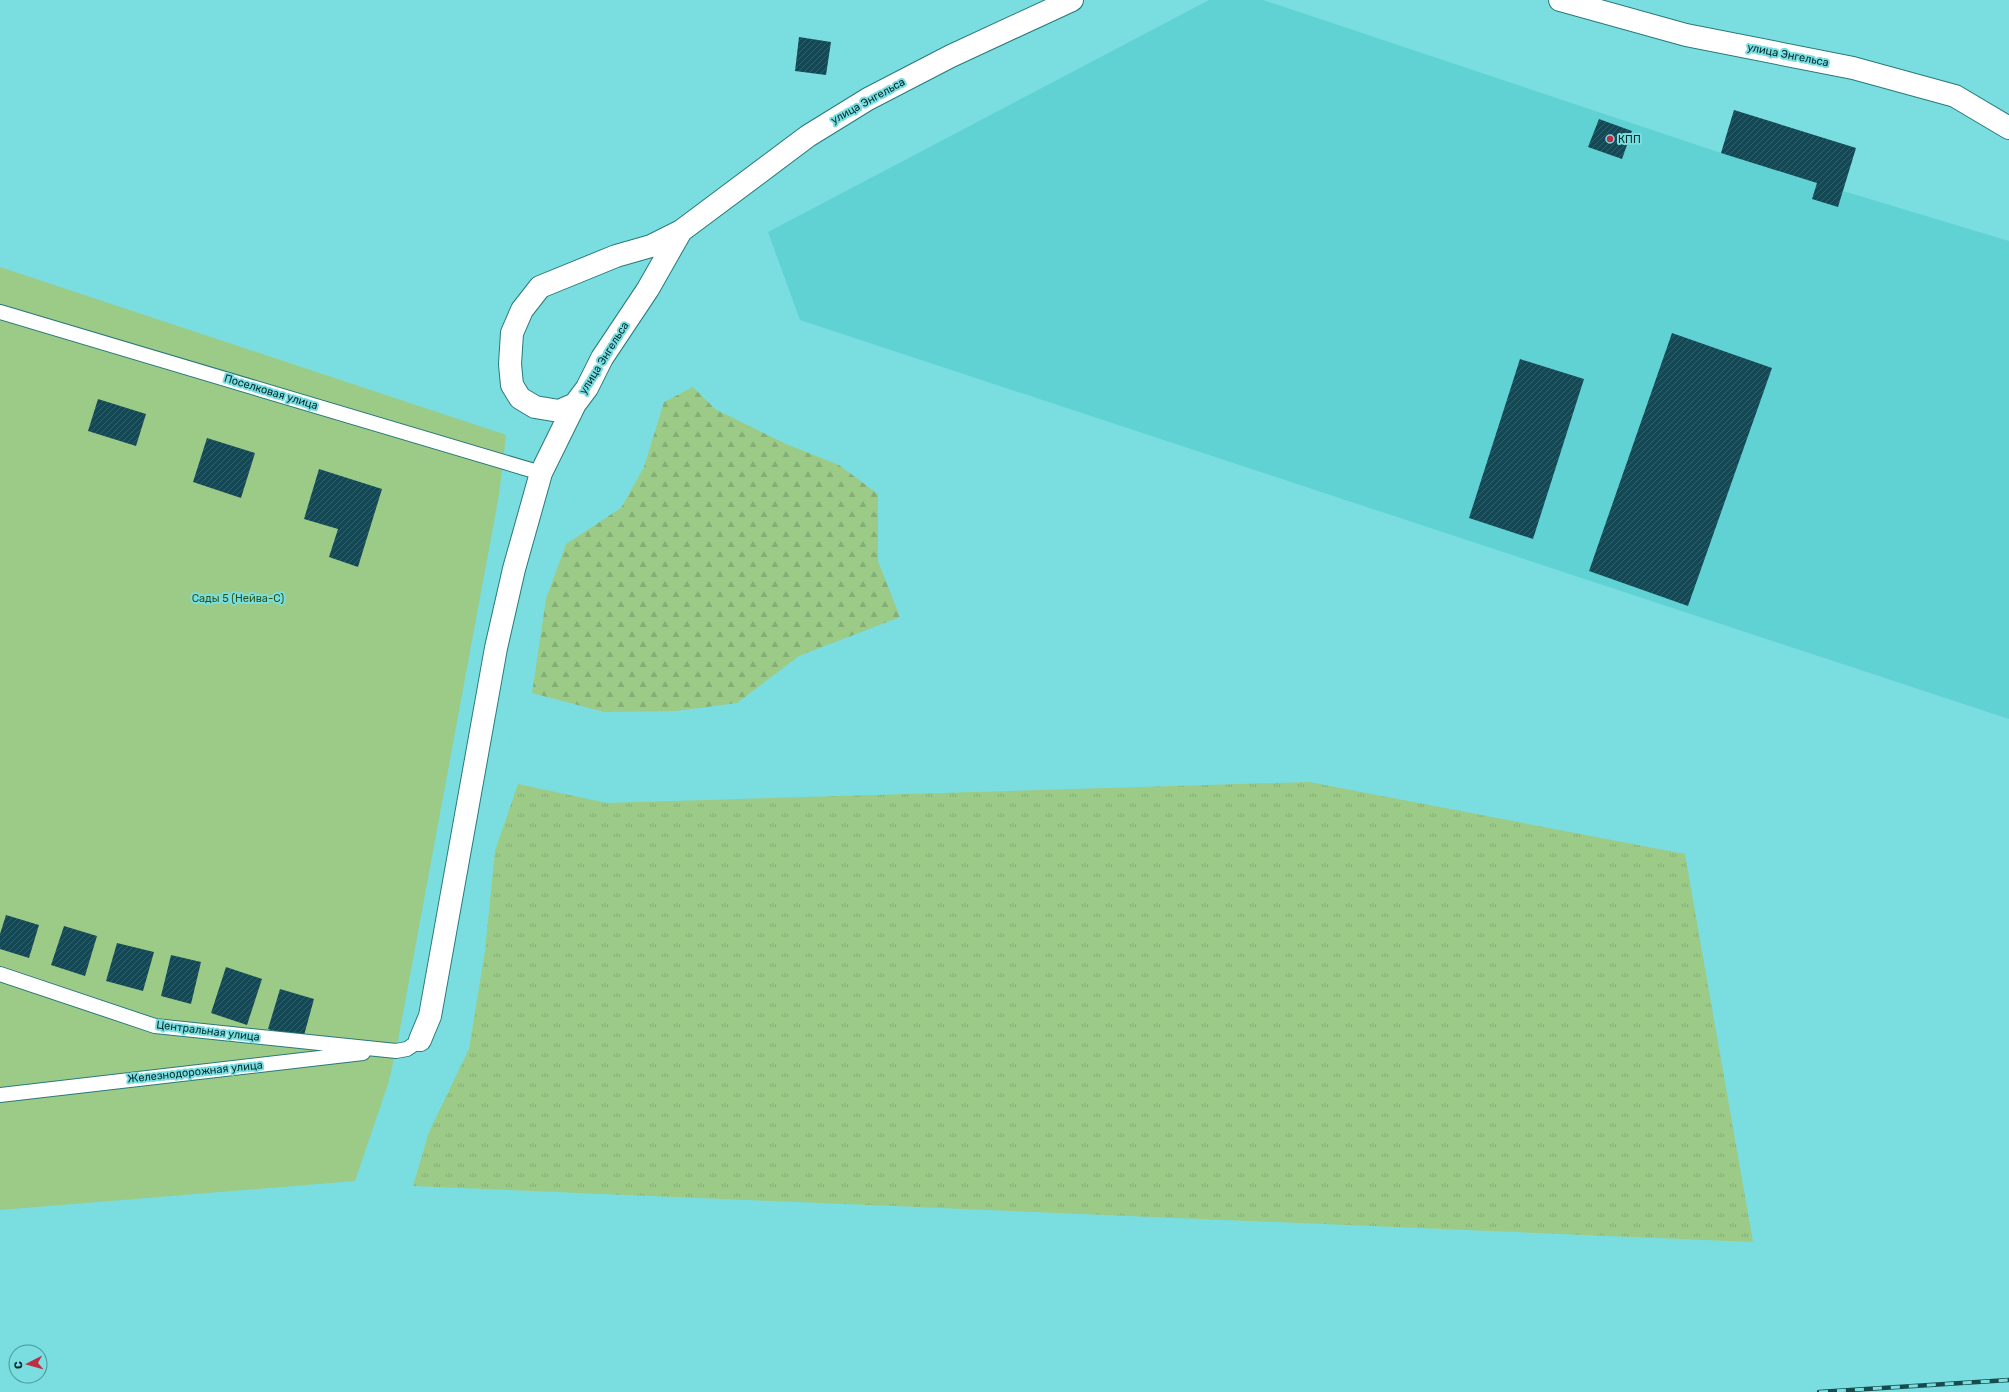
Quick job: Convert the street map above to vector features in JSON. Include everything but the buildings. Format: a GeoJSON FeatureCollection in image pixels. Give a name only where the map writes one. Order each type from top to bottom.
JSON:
{"type":"FeatureCollection","features":[{"type":"Feature","properties":{"kind":"street","name":"улица Энгельса"},"geometry":{"type":"LineString","coordinates":[[681,232],[648,289],[602,358],[587,388],[575,404],[559,411],[535,407],[520,398],[512,385],[510,364],[512,333],[522,310],[540,287],[616,256],[651,246],[681,232],[808,136],[868,99],[951,56],[1072,0]]}},
{"type":"Feature","properties":{"kind":"street","name":"улица Энгельса"},"geometry":{"type":"LineString","coordinates":[[1560,0],[1686,35],[1853,68],[1955,96],[2009,128]]}},
{"type":"Feature","properties":{"kind":"street"},"geometry":{"type":"LineString","coordinates":[[420,1040],[428,1022],[433,1001],[496,648],[526,522],[541,472],[575,404]]}},
{"type":"Feature","properties":{"kind":"lane","name":"Поселковая улица"},"geometry":{"type":"LineString","coordinates":[[0,312],[541,472]]}},
{"type":"Feature","properties":{"kind":"lane","name":"Центральная улица"},"geometry":{"type":"LineString","coordinates":[[0,974],[155,1026],[389,1050],[407,1048],[420,1040]]}},
{"type":"Feature","properties":{"kind":"lane","name":"Железнодорожная улица"},"geometry":{"type":"LineString","coordinates":[[0,1095],[389,1050]]}},
{"type":"Feature","properties":{"kind":"shaded area"},"geometry":{"type":"Polygon","coordinates":[[[1209,0],[1263,0],[1721,153],[1734,110],[1856,148],[1843,191],[2009,241],[2009,719],[800,320],[768,232],[1209,0]]]}},
{"type":"Feature","properties":{"kind":"green space","name":"Сады 5 (Нейва-С)"},"geometry":{"type":"Polygon","coordinates":[[[0,267],[506,435],[499,495],[396,1051],[388,1084],[355,1181],[0,1210],[0,267]]]}},
{"type":"Feature","properties":{"kind":"green space"},"geometry":{"type":"Polygon","coordinates":[[[693,387],[715,409],[786,444],[839,465],[878,494],[878,561],[900,617],[799,656],[737,703],[676,711],[604,712],[532,693],[546,599],[566,544],[621,508],[644,467],[664,402],[693,387]]]}},
{"type":"Feature","properties":{"kind":"green space"},"geometry":{"type":"Polygon","coordinates":[[[1309,782],[1685,854],[1753,1242],[413,1186],[429,1132],[469,1049],[485,951],[495,851],[518,784],[607,803],[1309,782]]]}},
{"type":"Feature","properties":{"kind":"railway"},"geometry":{"type":"LineString","coordinates":[[1819,1392],[2009,1380]]}},
{"type":"Feature","properties":{"kind":"place","name":"КПП"},"geometry":{"type":"Point","coordinates":[1610,139]}}]}
